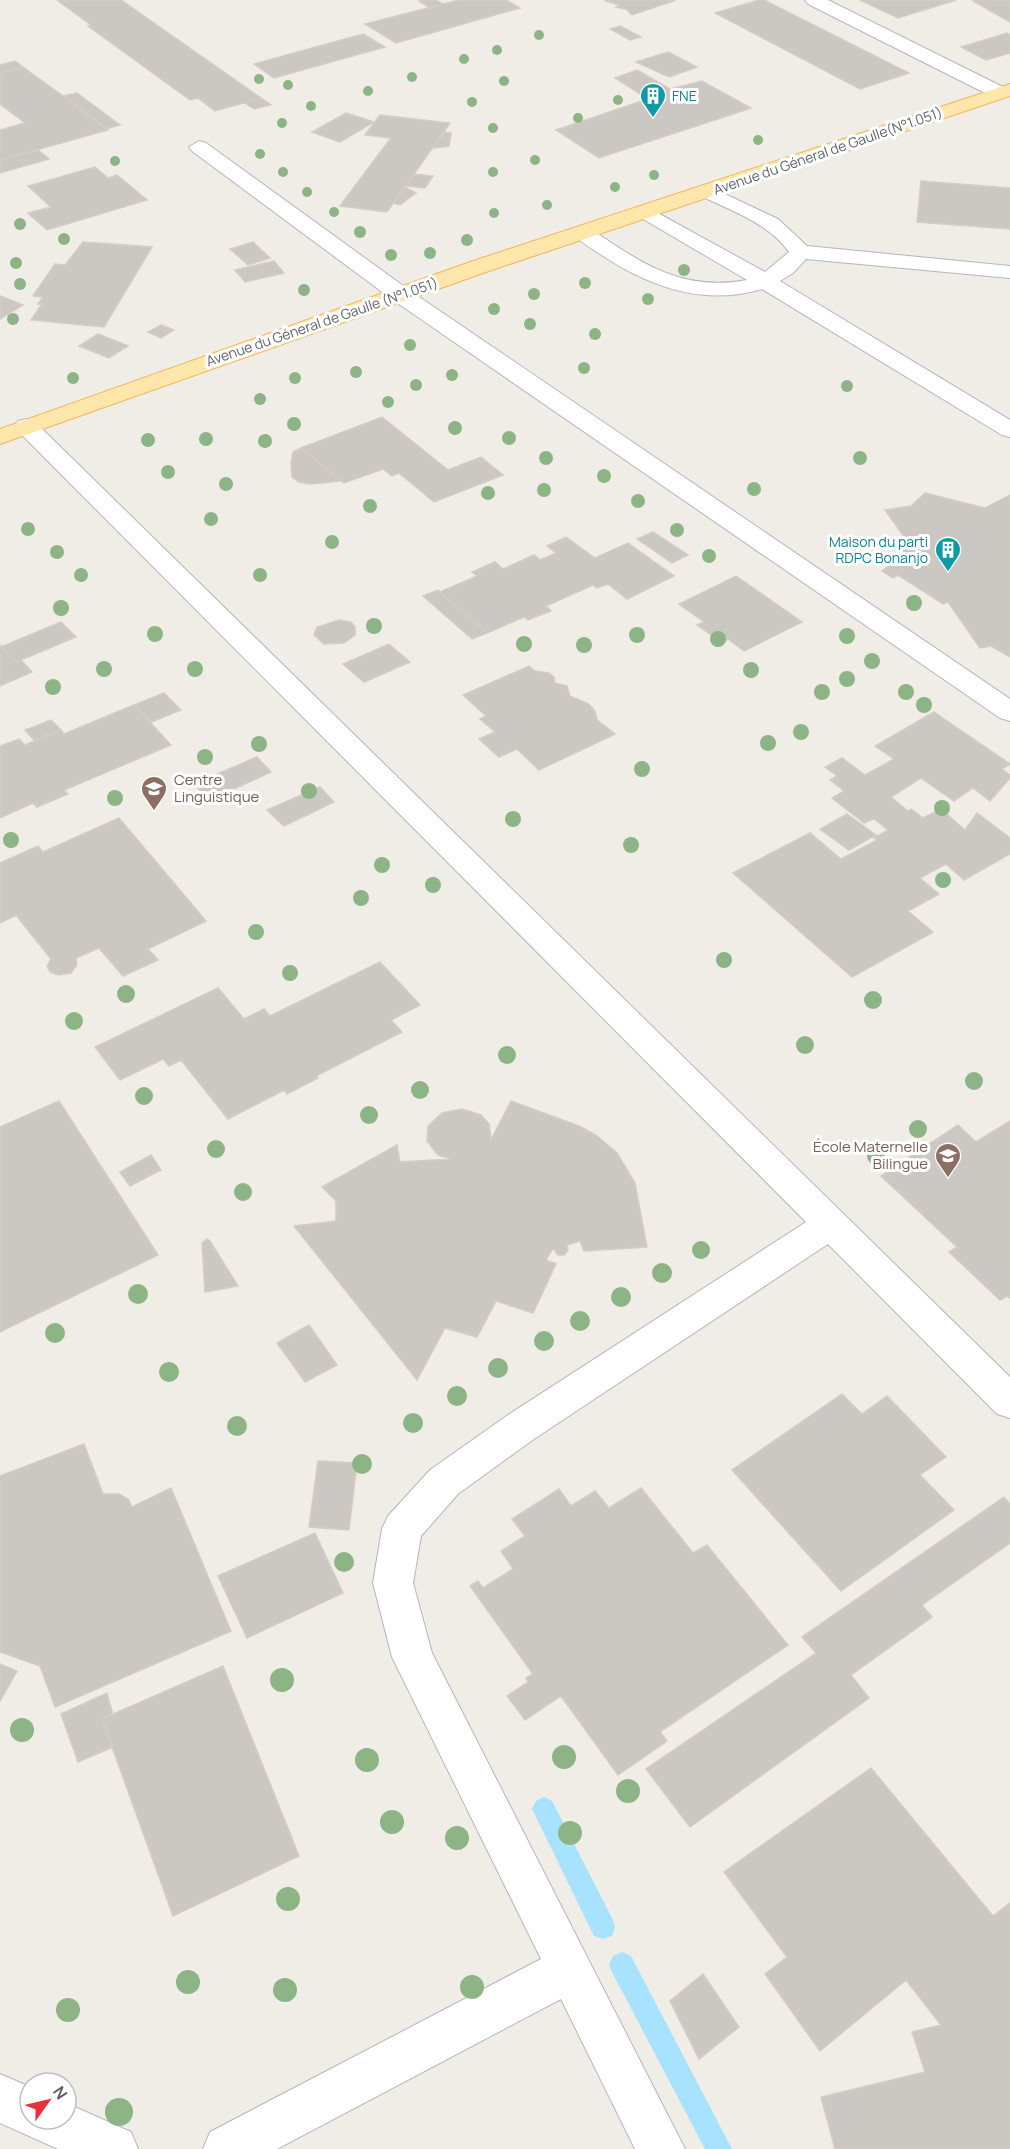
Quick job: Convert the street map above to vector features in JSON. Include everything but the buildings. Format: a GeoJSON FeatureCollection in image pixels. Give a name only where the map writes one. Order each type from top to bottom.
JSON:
{"type":"FeatureCollection","features":[{"type":"Feature","properties":{"kind":"main road","name":"Avenue du Géneral de Gaulle(N°1.051)"},"geometry":{"type":"LineString","coordinates":[[645,212],[1005,91]]}},
{"type":"Feature","properties":{"kind":"main road","name":"Avenue du Géneral de Gaulle (N°1.051)"},"geometry":{"type":"LineString","coordinates":[[13,432],[645,212]]}},
{"type":"Feature","properties":{"kind":"street"},"geometry":{"type":"LineString","coordinates":[[814,0],[1005,91]]}},
{"type":"Feature","properties":{"kind":"street"},"geometry":{"type":"LineString","coordinates":[[200,147],[401,296],[1010,712]]}},
{"type":"Feature","properties":{"kind":"street"},"geometry":{"type":"LineString","coordinates":[[708,192],[772,223],[791,238],[800,252]]}},
{"type":"Feature","properties":{"kind":"street"},"geometry":{"type":"LineString","coordinates":[[645,212],[765,281],[1010,430]]}},
{"type":"Feature","properties":{"kind":"street"},"geometry":{"type":"LineString","coordinates":[[584,233],[630,266],[662,281],[692,290],[717,291],[765,281],[795,261],[800,252]]}},
{"type":"Feature","properties":{"kind":"street"},"geometry":{"type":"LineString","coordinates":[[800,252],[1010,272]]}},
{"type":"Feature","properties":{"kind":"street"},"geometry":{"type":"LineString","coordinates":[[13,432],[1010,1402]]}},
{"type":"Feature","properties":{"kind":"street"},"geometry":{"type":"LineString","coordinates":[[661,2149],[413,1657],[393,1583],[402,1529],[444,1482],[521,1427],[830,1225]]}},
{"type":"Feature","properties":{"kind":"street"},"geometry":{"type":"LineString","coordinates":[[227,2149],[570,1969]]}},
{"type":"Feature","properties":{"kind":"street"},"geometry":{"type":"LineString","coordinates":[[0,2098],[18,2106]]}},
{"type":"Feature","properties":{"kind":"street"},"geometry":{"type":"LineString","coordinates":[[73,2131],[114,2149]]}},
{"type":"Feature","properties":{"kind":"waterway"},"geometry":{"type":"LineString","coordinates":[[544,1809],[603,1927]]}},
{"type":"Feature","properties":{"kind":"waterway"},"geometry":{"type":"LineString","coordinates":[[622,1965],[719,2149]]}},
{"type":"Feature","properties":{"kind":"place","name":"FNE"},"geometry":{"type":"Point","coordinates":[653,119]}},
{"type":"Feature","properties":{"kind":"place","name":"Maison du parti RDPC Bonanjo"},"geometry":{"type":"Point","coordinates":[948,573]}},
{"type":"Feature","properties":{"kind":"place","name":"Centre Linguistique"},"geometry":{"type":"Point","coordinates":[154,812]}},
{"type":"Feature","properties":{"kind":"place","name":"École Maternelle Bilingue"},"geometry":{"type":"Point","coordinates":[948,1179]}}]}
